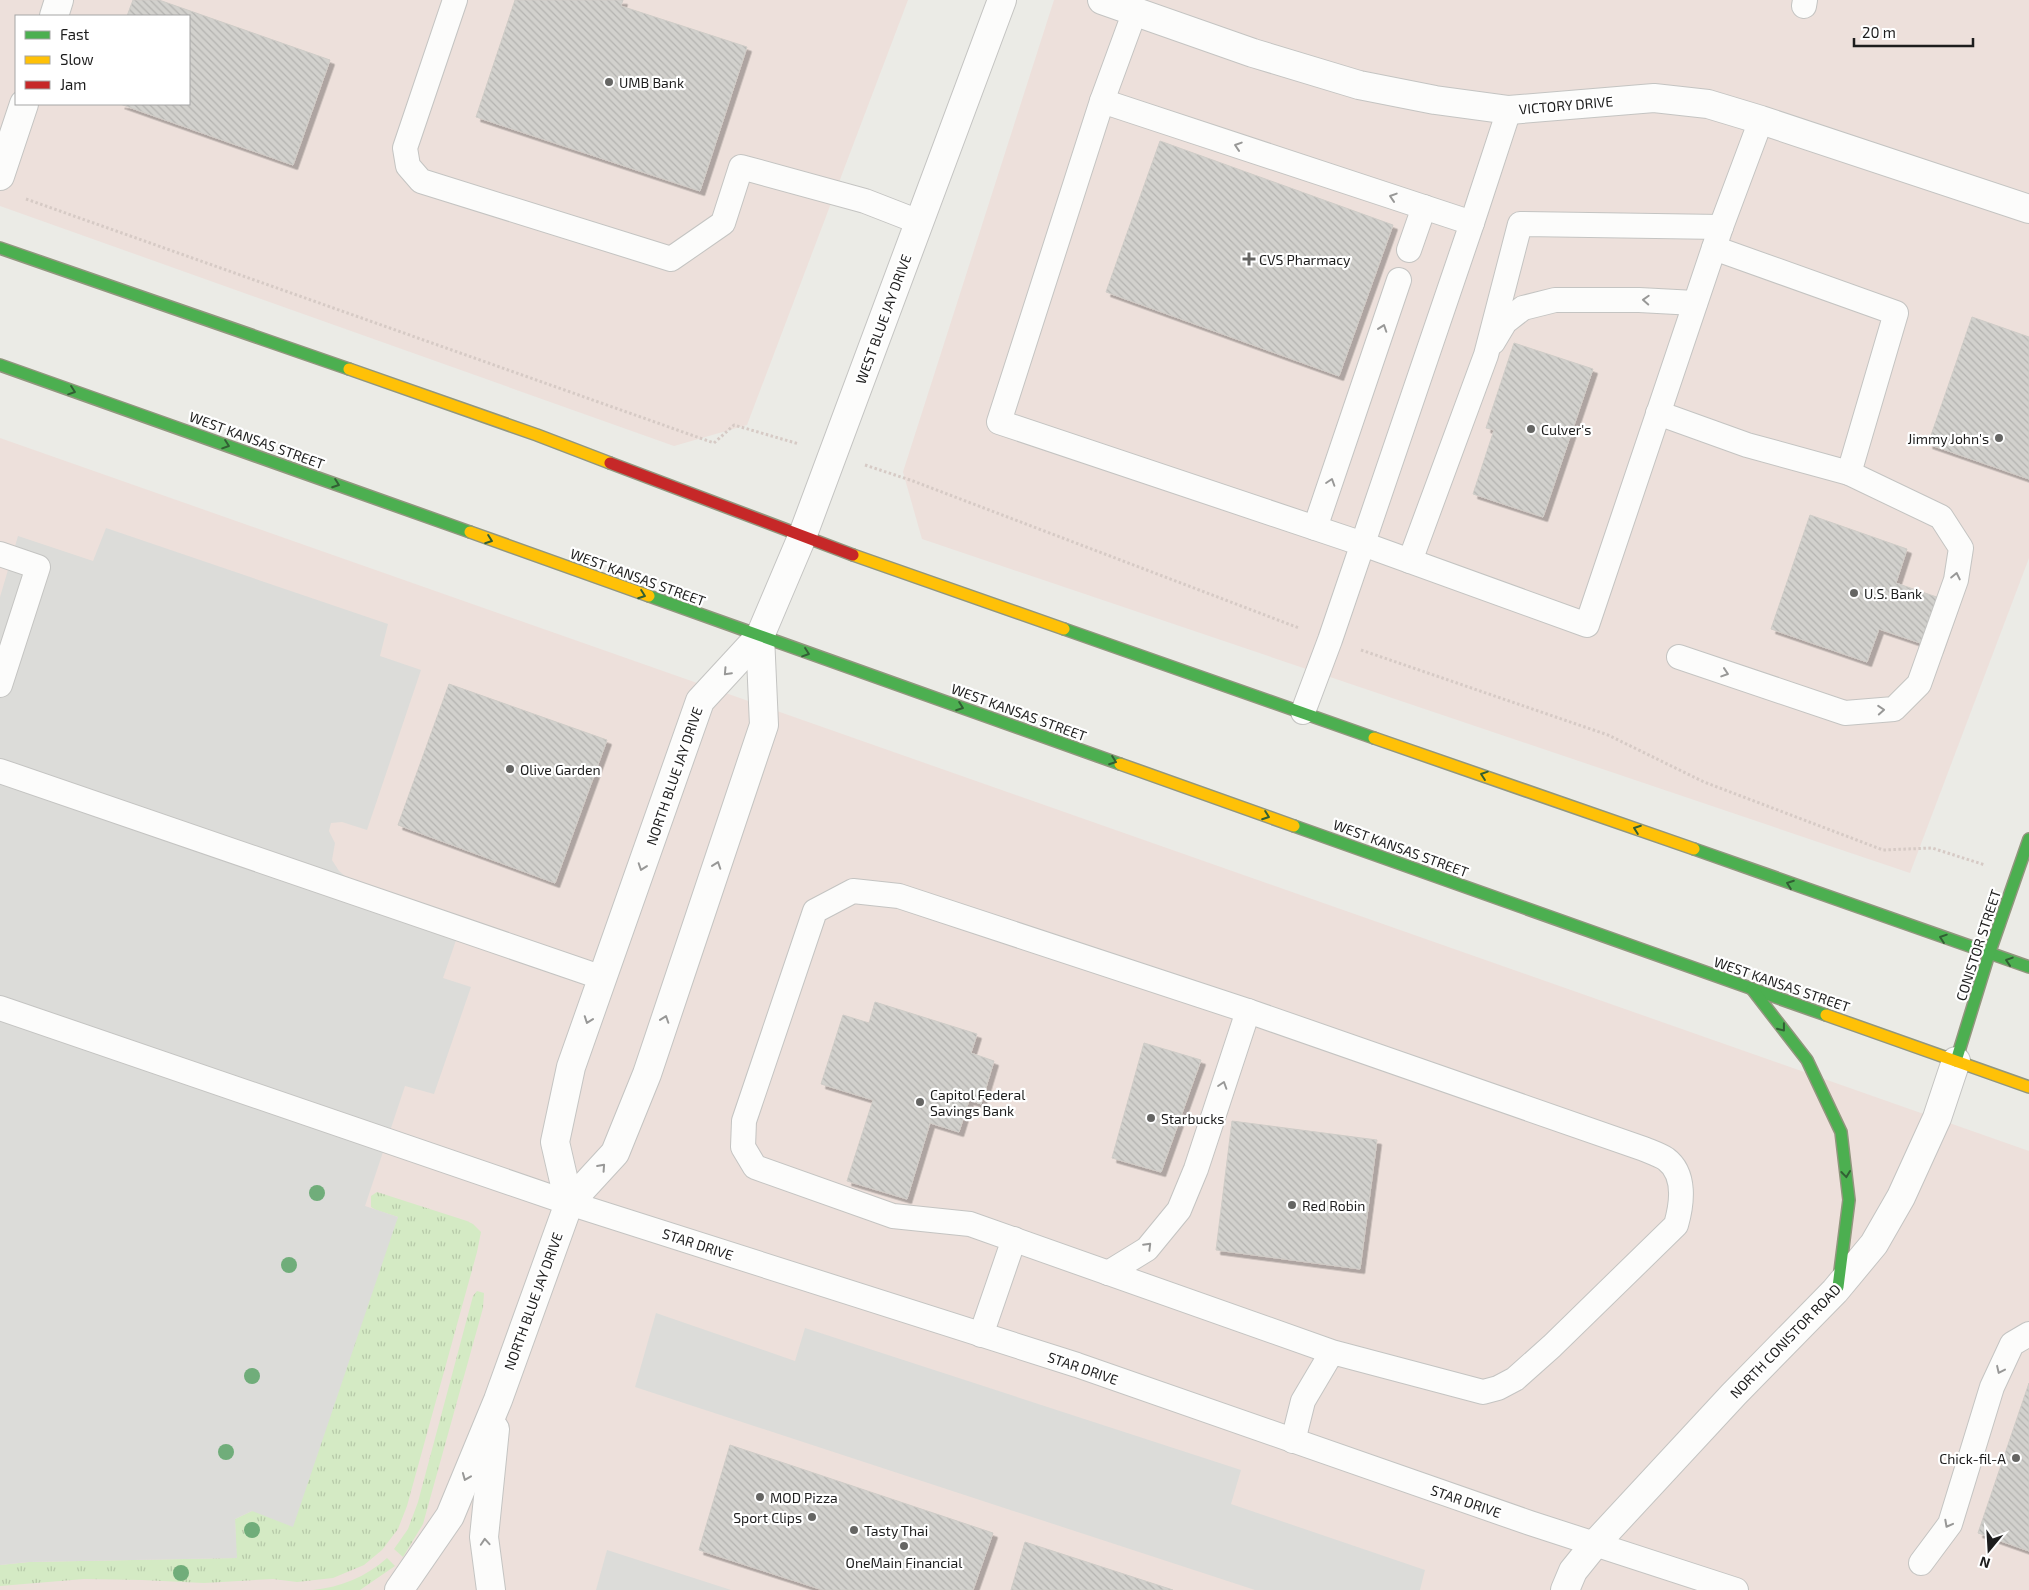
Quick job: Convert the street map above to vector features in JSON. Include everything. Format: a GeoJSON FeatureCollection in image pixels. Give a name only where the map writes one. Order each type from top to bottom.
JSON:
{"type":"FeatureCollection","features":[{"type":"Feature","properties":{"kind":"main road"},"geometry":{"type":"LineString","coordinates":[[0,248],[537,435],[802,537],[2029,968]]}},
{"type":"Feature","properties":{"kind":"main road","name":"WEST KANSAS STREET"},"geometry":{"type":"LineString","coordinates":[[0,365],[2029,1087]]}},
{"type":"Feature","properties":{"kind":"main road","name":"CONISTOR STREET"},"geometry":{"type":"LineString","coordinates":[[1956,1061],[1989,954],[2029,839]]}},
{"type":"Feature","properties":{"kind":"main road"},"geometry":{"type":"LineString","coordinates":[[1752,989],[1806,1060],[1841,1132],[1849,1200],[1838,1287]]}},
{"type":"Feature","properties":{"kind":"street"},"geometry":{"type":"LineString","coordinates":[[54,15],[60,0]]}},
{"type":"Feature","properties":{"kind":"street","name":"WEST BLUE JAY DRIVE"},"geometry":{"type":"LineString","coordinates":[[760,636],[802,537],[1002,0]]}},
{"type":"Feature","properties":{"kind":"street","name":"VICTORY DRIVE"},"geometry":{"type":"LineString","coordinates":[[1102,0],[1253,53],[1359,85],[1435,100],[1508,110],[1654,98],[1708,104],[2029,209]]}},
{"type":"Feature","properties":{"kind":"street"},"geometry":{"type":"LineString","coordinates":[[0,176],[24,105]]}},
{"type":"Feature","properties":{"kind":"street","name":"NORTH BLUE JAY DRIVE"},"geometry":{"type":"LineString","coordinates":[[569,1203],[555,1142],[571,1067],[700,701],[760,636]]}},
{"type":"Feature","properties":{"kind":"street","name":"NORTH BLUE JAY DRIVE"},"geometry":{"type":"LineString","coordinates":[[399,1590],[450,1516],[498,1400],[569,1203],[615,1153],[650,1065],[764,725],[760,636]]}},
{"type":"Feature","properties":{"kind":"street","name":"NORTH CONISTOR ROAD"},"geometry":{"type":"LineString","coordinates":[[1565,1590],[1573,1571],[1594,1545],[1734,1394],[1838,1287],[1874,1244],[1902,1197],[1937,1118],[1956,1061]]}},
{"type":"Feature","properties":{"kind":"street","name":"NORTH BLUE JAY DRIVE"},"geometry":{"type":"LineString","coordinates":[[491,1590],[484,1537],[498,1400]]}},
{"type":"Feature","properties":{"kind":"lane"},"geometry":{"type":"LineString","coordinates":[[455,0],[405,148],[408,166],[421,181],[671,259],[723,223],[742,167],[864,202],[919,222]]}},
{"type":"Feature","properties":{"kind":"lane"},"geometry":{"type":"LineString","coordinates":[[1135,11],[1102,101],[999,422],[1363,544],[1586,625],[1717,238],[1761,120]]}},
{"type":"Feature","properties":{"kind":"lane"},"geometry":{"type":"LineString","coordinates":[[1102,101],[1472,223]]}},
{"type":"Feature","properties":{"kind":"lane"},"geometry":{"type":"LineString","coordinates":[[1303,712],[1363,544],[1472,223],[1508,110]]}},
{"type":"Feature","properties":{"kind":"lane"},"geometry":{"type":"LineString","coordinates":[[1410,250],[1424,207]]}},
{"type":"Feature","properties":{"kind":"lane"},"geometry":{"type":"LineString","coordinates":[[1410,561],[1486,355],[1520,224],[1717,238],[1896,313],[1849,473]]}},
{"type":"Feature","properties":{"kind":"lane"},"geometry":{"type":"LineString","coordinates":[[1315,528],[1399,280]]}},
{"type":"Feature","properties":{"kind":"lane"},"geometry":{"type":"LineString","coordinates":[[1486,355],[1505,322],[1523,308],[1555,300],[1639,300],[1695,303]]}},
{"type":"Feature","properties":{"kind":"lane"},"geometry":{"type":"LineString","coordinates":[[1658,414],[1747,445],[1849,473],[1941,516],[1961,548],[1956,580],[1919,684],[1894,710],[1845,713],[1679,658]]}},
{"type":"Feature","properties":{"kind":"lane"},"geometry":{"type":"LineString","coordinates":[[0,554],[38,568],[1,676]]}},
{"type":"Feature","properties":{"kind":"lane"},"geometry":{"type":"LineString","coordinates":[[0,771],[603,978]]}},
{"type":"Feature","properties":{"kind":"lane"},"geometry":{"type":"LineString","coordinates":[[853,891],[899,896],[1248,1011],[1644,1149],[1666,1159],[1675,1170],[1681,1190],[1680,1210],[1676,1225],[1552,1346],[1515,1379],[1498,1388],[1483,1392],[1332,1352],[970,1224],[893,1216],[755,1167],[743,1147],[744,1121],[815,911],[853,891]]}},
{"type":"Feature","properties":{"kind":"lane","name":"STAR DRIVE"},"geometry":{"type":"LineString","coordinates":[[0,1008],[569,1203],[1077,1365],[1594,1545],[1736,1590]]}},
{"type":"Feature","properties":{"kind":"lane"},"geometry":{"type":"LineString","coordinates":[[1108,1273],[1147,1250],[1179,1210],[1196,1169],[1248,1011]]}},
{"type":"Feature","properties":{"kind":"lane"},"geometry":{"type":"LineString","coordinates":[[981,1335],[1014,1240]]}},
{"type":"Feature","properties":{"kind":"lane"},"geometry":{"type":"LineString","coordinates":[[1921,1563],[1950,1524],[1992,1387],[2012,1344],[2029,1334]]}},
{"type":"Feature","properties":{"kind":"lane"},"geometry":{"type":"LineString","coordinates":[[1293,1441],[1303,1401],[1332,1352]]}},
{"type":"Feature","properties":{"kind":"path"},"geometry":{"type":"LineString","coordinates":[[26,198],[714,443],[734,425],[764,434]]}},
{"type":"Feature","properties":{"kind":"path"},"geometry":{"type":"LineString","coordinates":[[913,481],[1330,640],[1608,735],[1704,782],[1883,850],[1932,848],[2017,875]]}},
{"type":"Feature","properties":{"kind":"shaded area"},"geometry":{"type":"Polygon","coordinates":[[[0,0],[908,0],[747,425],[674,446],[0,206],[0,0]]]}},
{"type":"Feature","properties":{"kind":"shaded area"},"geometry":{"type":"Polygon","coordinates":[[[1054,0],[2029,0],[2029,558],[1910,873],[922,539],[903,472],[1054,0]]]}},
{"type":"Feature","properties":{"kind":"shaded area"},"geometry":{"type":"Polygon","coordinates":[[[0,438],[2029,1151],[2029,1590],[0,1590],[0,438]]]}},
{"type":"Feature","properties":{"kind":"shaded area"},"geometry":{"type":"Polygon","coordinates":[[[106,528],[388,624],[380,656],[421,670],[367,830],[342,822],[331,823],[329,831],[335,843],[332,860],[339,871],[351,881],[464,917],[443,978],[471,987],[434,1094],[405,1086],[365,1206],[398,1217],[293,1527],[252,1511],[235,1519],[237,1558],[29,1562],[0,1565],[0,597],[18,536],[93,561],[106,528]]]}},
{"type":"Feature","properties":{"kind":"shaded area"},"geometry":{"type":"Polygon","coordinates":[[[656,1313],[795,1361],[805,1328],[1241,1470],[1231,1504],[1425,1570],[1420,1590],[1255,1590],[635,1387],[656,1313]]]}},
{"type":"Feature","properties":{"kind":"shaded area"},"geometry":{"type":"Polygon","coordinates":[[[607,1550],[731,1590],[596,1590],[607,1550]]]}},
{"type":"Feature","properties":{"kind":"green space"},"geometry":{"type":"Polygon","coordinates":[[[377,1192],[467,1221],[481,1232],[407,1506],[398,1529],[382,1550],[364,1565],[333,1578],[297,1582],[273,1579],[204,1583],[84,1579],[0,1586],[0,1565],[29,1562],[236,1558],[235,1519],[252,1511],[398,1217],[371,1207],[371,1196],[377,1192]]]}},
{"type":"Feature","properties":{"kind":"green space"},"geometry":{"type":"Polygon","coordinates":[[[477,1291],[484,1293],[483,1308],[423,1524],[403,1557],[394,1549],[408,1529],[418,1502],[473,1296],[477,1291]]]}},
{"type":"Feature","properties":{"kind":"green space"},"geometry":{"type":"Polygon","coordinates":[[[387,1558],[395,1566],[360,1590],[313,1590],[353,1580],[371,1571],[387,1558]]]}},
{"type":"Feature","properties":{"kind":"building"},"geometry":{"type":"Polygon","coordinates":[[[133,0],[159,0],[330,60],[293,165],[123,105],[190,105],[190,15],[127,15],[133,0]]]}},
{"type":"Feature","properties":{"kind":"building"},"geometry":{"type":"Polygon","coordinates":[[[515,0],[623,0],[621,6],[747,47],[700,191],[476,117],[515,0]]]}},
{"type":"Feature","properties":{"kind":"building","name":"CVS Pharmacy"},"geometry":{"type":"Polygon","coordinates":[[[1160,141],[1393,225],[1339,376],[1106,292],[1160,141]]]}},
{"type":"Feature","properties":{"kind":"building"},"geometry":{"type":"Polygon","coordinates":[[[1972,317],[2029,337],[2029,479],[1928,444],[1972,317]]]}},
{"type":"Feature","properties":{"kind":"building","name":"Culver's"},"geometry":{"type":"Polygon","coordinates":[[[1514,343],[1593,369],[1543,517],[1473,494],[1494,430],[1486,428],[1514,343]]]}},
{"type":"Feature","properties":{"kind":"building","name":"U.S. Bank"},"geometry":{"type":"Polygon","coordinates":[[[1810,515],[1907,549],[1896,583],[1954,603],[1938,649],[1879,629],[1867,662],[1771,629],[1810,515]]]}},
{"type":"Feature","properties":{"kind":"building"},"geometry":{"type":"Polygon","coordinates":[[[449,684],[607,740],[555,883],[398,825],[449,684]]]}},
{"type":"Feature","properties":{"kind":"building","name":"Capitol Federal Savings Bank"},"geometry":{"type":"Polygon","coordinates":[[[875,1002],[977,1034],[971,1053],[994,1061],[981,1104],[969,1100],[959,1132],[930,1123],[907,1199],[847,1181],[873,1100],[821,1084],[843,1015],[869,1023],[875,1002]]]}},
{"type":"Feature","properties":{"kind":"building"},"geometry":{"type":"Polygon","coordinates":[[[1144,1043],[1201,1060],[1161,1172],[1112,1158],[1144,1043]]]}},
{"type":"Feature","properties":{"kind":"building"},"geometry":{"type":"Polygon","coordinates":[[[1232,1121],[1377,1140],[1360,1269],[1216,1250],[1232,1121]]]}},
{"type":"Feature","properties":{"kind":"building","name":"Chick-fil-A"},"geometry":{"type":"Polygon","coordinates":[[[2029,1383],[2029,1551],[1978,1533],[2029,1383]]]}},
{"type":"Feature","properties":{"kind":"building"},"geometry":{"type":"Polygon","coordinates":[[[730,1445],[993,1533],[973,1590],[823,1590],[699,1550],[730,1445]]]}},
{"type":"Feature","properties":{"kind":"building"},"geometry":{"type":"Polygon","coordinates":[[[1025,1542],[1173,1590],[1011,1590],[1025,1542]]]}},
{"type":"Feature","properties":{"kind":"traffic: fast"},"geometry":{"type":"LineString","coordinates":[[0,248],[349,369]]}},
{"type":"Feature","properties":{"kind":"traffic: fast"},"geometry":{"type":"LineString","coordinates":[[0,365],[470,532]]}},
{"type":"Feature","properties":{"kind":"traffic: fast"},"geometry":{"type":"LineString","coordinates":[[649,596],[1120,764]]}},
{"type":"Feature","properties":{"kind":"traffic: fast"},"geometry":{"type":"LineString","coordinates":[[1064,629],[1374,738]]}},
{"type":"Feature","properties":{"kind":"traffic: fast"},"geometry":{"type":"LineString","coordinates":[[1294,826],[1826,1015]]}},
{"type":"Feature","properties":{"kind":"traffic: fast"},"geometry":{"type":"LineString","coordinates":[[1956,1061],[1989,954],[2029,839]]}},
{"type":"Feature","properties":{"kind":"traffic: fast"},"geometry":{"type":"LineString","coordinates":[[1694,849],[2029,967]]}},
{"type":"Feature","properties":{"kind":"traffic: fast"},"geometry":{"type":"LineString","coordinates":[[1752,989],[1807,1060],[1841,1132],[1849,1200],[1838,1287]]}},
{"type":"Feature","properties":{"kind":"traffic: slow"},"geometry":{"type":"LineString","coordinates":[[349,369],[537,435],[610,463]]}},
{"type":"Feature","properties":{"kind":"traffic: slow"},"geometry":{"type":"LineString","coordinates":[[470,532],[649,596]]}},
{"type":"Feature","properties":{"kind":"traffic: slow"},"geometry":{"type":"LineString","coordinates":[[853,555],[1064,629]]}},
{"type":"Feature","properties":{"kind":"traffic: slow"},"geometry":{"type":"LineString","coordinates":[[1374,738],[1694,849]]}},
{"type":"Feature","properties":{"kind":"traffic: slow"},"geometry":{"type":"LineString","coordinates":[[1120,764],[1294,826]]}},
{"type":"Feature","properties":{"kind":"traffic: slow"},"geometry":{"type":"LineString","coordinates":[[1826,1015],[2029,1087]]}},
{"type":"Feature","properties":{"kind":"traffic: jam"},"geometry":{"type":"LineString","coordinates":[[610,463],[853,555]]}},
{"type":"Feature","properties":{"kind":"place","name":"UMB Bank"},"geometry":{"type":"Point","coordinates":[609,82]}},
{"type":"Feature","properties":{"kind":"place","name":"CVS Pharmacy"},"geometry":{"type":"Point","coordinates":[1249,259]}},
{"type":"Feature","properties":{"kind":"place","name":"Culver's"},"geometry":{"type":"Point","coordinates":[1531,429]}},
{"type":"Feature","properties":{"kind":"place","name":"Jimmy John's"},"geometry":{"type":"Point","coordinates":[1999,438]}},
{"type":"Feature","properties":{"kind":"place","name":"U.S. Bank"},"geometry":{"type":"Point","coordinates":[1854,593]}},
{"type":"Feature","properties":{"kind":"place","name":"Olive Garden"},"geometry":{"type":"Point","coordinates":[510,769]}},
{"type":"Feature","properties":{"kind":"place","name":"Capitol Federal Savings Bank"},"geometry":{"type":"Point","coordinates":[920,1102]}},
{"type":"Feature","properties":{"kind":"place","name":"Starbucks"},"geometry":{"type":"Point","coordinates":[1151,1118]}},
{"type":"Feature","properties":{"kind":"place","name":"Red Robin"},"geometry":{"type":"Point","coordinates":[1292,1205]}},
{"type":"Feature","properties":{"kind":"place","name":"Chick-fil-A"},"geometry":{"type":"Point","coordinates":[2016,1458]}},
{"type":"Feature","properties":{"kind":"place","name":"MOD Pizza"},"geometry":{"type":"Point","coordinates":[760,1497]}},
{"type":"Feature","properties":{"kind":"place","name":"Sport Clips"},"geometry":{"type":"Point","coordinates":[812,1517]}},
{"type":"Feature","properties":{"kind":"place","name":"Tasty Thai"},"geometry":{"type":"Point","coordinates":[854,1530]}},
{"type":"Feature","properties":{"kind":"place","name":"OneMain Financial"},"geometry":{"type":"Point","coordinates":[904,1546]}}]}
